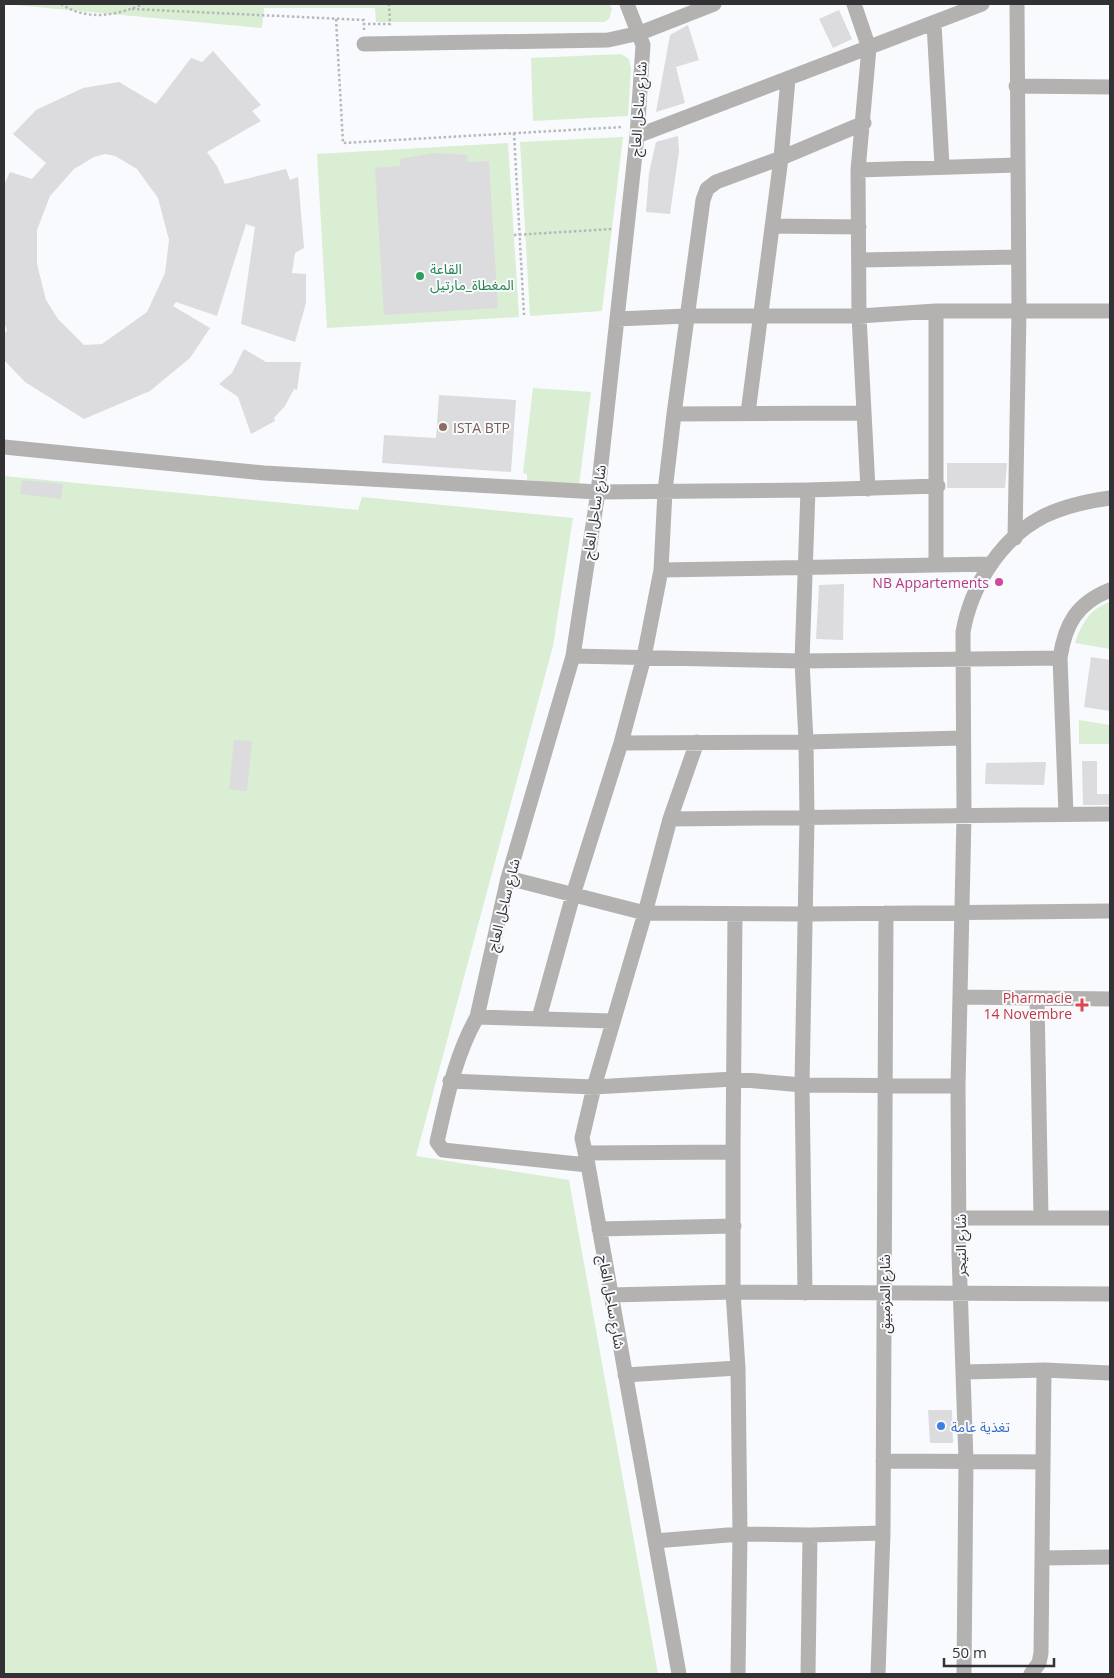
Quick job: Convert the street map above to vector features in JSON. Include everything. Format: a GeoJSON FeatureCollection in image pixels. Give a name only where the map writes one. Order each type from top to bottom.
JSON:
{"type":"FeatureCollection","features":[{"type":"Feature","properties":{"kind":"street","name":"شارع ساحل العاج"},"geometry":{"type":"LineString","coordinates":[[627,4],[640,33],[643,45],[637,131],[628,229],[598,492],[574,656],[508,878],[477,1017],[465,1037],[450,1081],[437,1142],[443,1150],[587,1159],[679,1674]]}},
{"type":"Feature","properties":{"kind":"street"},"geometry":{"type":"LineString","coordinates":[[364,44],[608,40],[640,33],[714,4]]}},
{"type":"Feature","properties":{"kind":"street"},"geometry":{"type":"LineString","coordinates":[[854,4],[869,48],[864,123],[858,170],[859,316],[868,489]]}},
{"type":"Feature","properties":{"kind":"street"},"geometry":{"type":"LineString","coordinates":[[637,131],[788,79],[982,4]]}},
{"type":"Feature","properties":{"kind":"street"},"geometry":{"type":"LineString","coordinates":[[1015,538],[1019,311],[1016,86],[1017,4]]}},
{"type":"Feature","properties":{"kind":"street"},"geometry":{"type":"LineString","coordinates":[[934,24],[942,166]]}},
{"type":"Feature","properties":{"kind":"street"},"geometry":{"type":"LineString","coordinates":[[748,413],[781,158],[788,79]]}},
{"type":"Feature","properties":{"kind":"street"},"geometry":{"type":"LineString","coordinates":[[1016,86],[1110,86]]}},
{"type":"Feature","properties":{"kind":"street"},"geometry":{"type":"LineString","coordinates":[[539,1018],[573,895],[621,743],[644,657],[661,570],[665,491],[702,200],[707,189],[716,182],[781,158],[864,123]]}},
{"type":"Feature","properties":{"kind":"street"},"geometry":{"type":"LineString","coordinates":[[858,170],[1017,165]]}},
{"type":"Feature","properties":{"kind":"street"},"geometry":{"type":"LineString","coordinates":[[772,226],[859,227]]}},
{"type":"Feature","properties":{"kind":"street"},"geometry":{"type":"LineString","coordinates":[[860,260],[1018,257]]}},
{"type":"Feature","properties":{"kind":"street"},"geometry":{"type":"LineString","coordinates":[[617,319],[686,316],[859,316],[936,311],[1110,311]]}},
{"type":"Feature","properties":{"kind":"street"},"geometry":{"type":"LineString","coordinates":[[936,311],[938,486],[936,565]]}},
{"type":"Feature","properties":{"kind":"street"},"geometry":{"type":"LineString","coordinates":[[674,414],[864,412]]}},
{"type":"Feature","properties":{"kind":"street"},"geometry":{"type":"LineString","coordinates":[[4,446],[264,473],[598,492],[868,489],[938,486]]}},
{"type":"Feature","properties":{"kind":"street"},"geometry":{"type":"LineString","coordinates":[[805,1292],[802,1084],[807,914],[807,818],[802,660],[808,490]]}},
{"type":"Feature","properties":{"kind":"street","name":"شارع النيجر"},"geometry":{"type":"LineString","coordinates":[[964,1674],[966,1462],[958,1086],[963,913],[963,632],[967,609],[978,585],[991,564],[1015,538],[1043,517],[1083,502],[1110,498]]}},
{"type":"Feature","properties":{"kind":"street"},"geometry":{"type":"LineString","coordinates":[[661,570],[991,564]]}},
{"type":"Feature","properties":{"kind":"street"},"geometry":{"type":"LineString","coordinates":[[1066,814],[1060,658],[1063,636],[1076,614],[1094,596],[1110,590]]}},
{"type":"Feature","properties":{"kind":"street"},"geometry":{"type":"LineString","coordinates":[[574,656],[802,660],[1060,658]]}},
{"type":"Feature","properties":{"kind":"street"},"geometry":{"type":"LineString","coordinates":[[621,743],[806,742],[963,738]]}},
{"type":"Feature","properties":{"kind":"street"},"geometry":{"type":"LineString","coordinates":[[697,742],[670,819],[645,913],[612,1021],[582,1138],[587,1159],[733,1152]]}},
{"type":"Feature","properties":{"kind":"street"},"geometry":{"type":"LineString","coordinates":[[670,819],[1110,814]]}},
{"type":"Feature","properties":{"kind":"street"},"geometry":{"type":"LineString","coordinates":[[508,878],[645,913],[807,914],[1110,911]]}},
{"type":"Feature","properties":{"kind":"street","name":"شارع المزمبيق"},"geometry":{"type":"LineString","coordinates":[[878,1674],[883,1533],[886,913]]}},
{"type":"Feature","properties":{"kind":"street"},"geometry":{"type":"LineString","coordinates":[[735,914],[733,1292],[738,1368],[740,1534],[738,1674]]}},
{"type":"Feature","properties":{"kind":"street"},"geometry":{"type":"LineString","coordinates":[[960,997],[1110,999]]}},
{"type":"Feature","properties":{"kind":"street"},"geometry":{"type":"LineString","coordinates":[[1037,999],[1040,1218]]}},
{"type":"Feature","properties":{"kind":"street"},"geometry":{"type":"LineString","coordinates":[[477,1017],[612,1021]]}},
{"type":"Feature","properties":{"kind":"street"},"geometry":{"type":"LineString","coordinates":[[450,1081],[594,1087],[734,1079],[802,1084],[958,1086]]}},
{"type":"Feature","properties":{"kind":"street"},"geometry":{"type":"LineString","coordinates":[[960,1218],[1110,1218]]}},
{"type":"Feature","properties":{"kind":"street"},"geometry":{"type":"LineString","coordinates":[[599,1230],[734,1226]]}},
{"type":"Feature","properties":{"kind":"street"},"geometry":{"type":"LineString","coordinates":[[610,1295],[733,1292],[1110,1294]]}},
{"type":"Feature","properties":{"kind":"street"},"geometry":{"type":"LineString","coordinates":[[625,1375],[738,1368]]}},
{"type":"Feature","properties":{"kind":"street"},"geometry":{"type":"LineString","coordinates":[[964,1372],[1044,1370],[1110,1373]]}},
{"type":"Feature","properties":{"kind":"street"},"geometry":{"type":"LineString","coordinates":[[1030,1674],[1039,1663],[1041,1653],[1044,1370]]}},
{"type":"Feature","properties":{"kind":"street"},"geometry":{"type":"LineString","coordinates":[[883,1461],[1042,1462]]}},
{"type":"Feature","properties":{"kind":"street"},"geometry":{"type":"LineString","coordinates":[[655,1541],[740,1534],[810,1536],[883,1533]]}},
{"type":"Feature","properties":{"kind":"street"},"geometry":{"type":"LineString","coordinates":[[808,1674],[810,1536]]}},
{"type":"Feature","properties":{"kind":"street"},"geometry":{"type":"LineString","coordinates":[[1043,1558],[1110,1557]]}},
{"type":"Feature","properties":{"kind":"path"},"geometry":{"type":"LineString","coordinates":[[61,4],[70,10],[96,16],[120,14],[143,4]]}},
{"type":"Feature","properties":{"kind":"path"},"geometry":{"type":"LineString","coordinates":[[364,24],[390,24],[389,4]]}},
{"type":"Feature","properties":{"kind":"path"},"geometry":{"type":"LineString","coordinates":[[132,9],[364,20],[364,44]]}},
{"type":"Feature","properties":{"kind":"path"},"geometry":{"type":"LineString","coordinates":[[336,19],[343,142],[514,133],[637,131]]}},
{"type":"Feature","properties":{"kind":"path"},"geometry":{"type":"LineString","coordinates":[[514,133],[524,315]]}},
{"type":"Feature","properties":{"kind":"path"},"geometry":{"type":"LineString","coordinates":[[514,234],[628,229]]}},
{"type":"Feature","properties":{"kind":"green space"},"geometry":{"type":"Polygon","coordinates":[[[4,4],[610,4],[612,9],[609,19],[604,22],[376,22],[375,8],[264,8],[262,28],[4,4]]]}},
{"type":"Feature","properties":{"kind":"green space"},"geometry":{"type":"Polygon","coordinates":[[[621,54],[629,59],[631,68],[628,116],[533,121],[531,58],[621,54]]]}},
{"type":"Feature","properties":{"kind":"green space"},"geometry":{"type":"Polygon","coordinates":[[[623,137],[602,311],[530,316],[520,142],[623,137]]]}},
{"type":"Feature","properties":{"kind":"green space","name":"القاعة المغطاة_مارتيل"},"geometry":{"type":"Polygon","coordinates":[[[508,143],[519,317],[327,328],[317,154],[508,143]]]}},
{"type":"Feature","properties":{"kind":"green space"},"geometry":{"type":"Polygon","coordinates":[[[533,388],[591,392],[579,485],[527,480],[527,474],[523,473],[533,388]]]}},
{"type":"Feature","properties":{"kind":"green space"},"geometry":{"type":"Polygon","coordinates":[[[4,476],[358,510],[362,497],[573,518],[553,646],[416,1156],[569,1180],[658,1674],[4,1674],[4,476]]]}},
{"type":"Feature","properties":{"kind":"green space"},"geometry":{"type":"Polygon","coordinates":[[[1110,602],[1110,649],[1075,643],[1087,618],[1097,608],[1110,602]]]}},
{"type":"Feature","properties":{"kind":"green space"},"geometry":{"type":"Polygon","coordinates":[[[1079,720],[1110,725],[1110,744],[1079,744],[1079,720]]]}},
{"type":"Feature","properties":{"kind":"building"},"geometry":{"type":"Polygon","coordinates":[[[839,10],[852,39],[833,48],[819,19],[839,10]]]}},
{"type":"Feature","properties":{"kind":"building"},"geometry":{"type":"Polygon","coordinates":[[[688,25],[699,60],[676,67],[685,103],[656,112],[670,35],[688,25]]]}},
{"type":"Feature","properties":{"kind":"building"},"geometry":{"type":"Polygon","coordinates":[[[213,51],[261,105],[252,111],[261,121],[207,152],[217,166],[225,184],[286,169],[290,180],[298,177],[304,248],[295,253],[292,273],[306,274],[306,303],[295,342],[241,324],[255,227],[246,224],[217,316],[176,302],[173,306],[210,328],[190,358],[150,391],[84,419],[25,382],[4,360],[4,333],[7,331],[4,321],[4,185],[10,172],[32,179],[46,163],[13,134],[36,110],[83,88],[119,82],[156,104],[191,58],[202,62],[213,51]],[[105,154],[94,157],[74,169],[50,196],[37,230],[37,264],[46,300],[58,319],[84,345],[102,344],[147,312],[165,273],[169,240],[158,198],[137,169],[115,156],[105,154]]]}},
{"type":"Feature","properties":{"kind":"building"},"geometry":{"type":"Polygon","coordinates":[[[678,136],[679,151],[670,214],[646,212],[649,173],[656,142],[678,136]]]}},
{"type":"Feature","properties":{"kind":"building"},"geometry":{"type":"Polygon","coordinates":[[[433,153],[467,155],[468,162],[489,161],[498,308],[384,315],[375,168],[400,166],[400,159],[433,153]]]}},
{"type":"Feature","properties":{"kind":"building"},"geometry":{"type":"Polygon","coordinates":[[[244,349],[266,362],[301,362],[297,390],[294,389],[285,406],[274,418],[275,421],[251,434],[238,397],[219,384],[232,373],[244,349]]]}},
{"type":"Feature","properties":{"kind":"building"},"geometry":{"type":"Polygon","coordinates":[[[439,395],[516,400],[511,472],[382,463],[384,435],[436,438],[439,395]]]}},
{"type":"Feature","properties":{"kind":"building"},"geometry":{"type":"Polygon","coordinates":[[[947,463],[1007,463],[1005,488],[947,488],[947,463]]]}},
{"type":"Feature","properties":{"kind":"building"},"geometry":{"type":"Polygon","coordinates":[[[22,480],[63,484],[61,499],[20,494],[22,480]]]}},
{"type":"Feature","properties":{"kind":"building"},"geometry":{"type":"Polygon","coordinates":[[[844,584],[843,640],[816,639],[819,585],[844,584]]]}},
{"type":"Feature","properties":{"kind":"building"},"geometry":{"type":"Polygon","coordinates":[[[1091,657],[1110,660],[1110,711],[1084,707],[1091,657]]]}},
{"type":"Feature","properties":{"kind":"building"},"geometry":{"type":"Polygon","coordinates":[[[234,740],[252,741],[247,791],[229,789],[234,740]]]}},
{"type":"Feature","properties":{"kind":"building"},"geometry":{"type":"Polygon","coordinates":[[[1082,761],[1097,761],[1097,794],[1110,794],[1110,805],[1083,805],[1082,761]]]}},
{"type":"Feature","properties":{"kind":"building"},"geometry":{"type":"Polygon","coordinates":[[[1046,762],[1044,785],[985,784],[986,763],[1046,762]]]}},
{"type":"Feature","properties":{"kind":"building","name":"تغذية عامة"},"geometry":{"type":"Polygon","coordinates":[[[928,1410],[952,1410],[953,1443],[930,1443],[928,1410]]]}},
{"type":"Feature","properties":{"kind":"place","name":"القاعة المغطاة_مارتيل"},"geometry":{"type":"Point","coordinates":[420,276]}},
{"type":"Feature","properties":{"kind":"place","name":"ISTA BTP"},"geometry":{"type":"Point","coordinates":[443,427]}},
{"type":"Feature","properties":{"kind":"place","name":"NB Appartements"},"geometry":{"type":"Point","coordinates":[999,582]}},
{"type":"Feature","properties":{"kind":"place","name":"Pharmacie 14 Novembre"},"geometry":{"type":"Point","coordinates":[1082,1005]}},
{"type":"Feature","properties":{"kind":"place","name":"تغذية عامة"},"geometry":{"type":"Point","coordinates":[941,1426]}}]}
